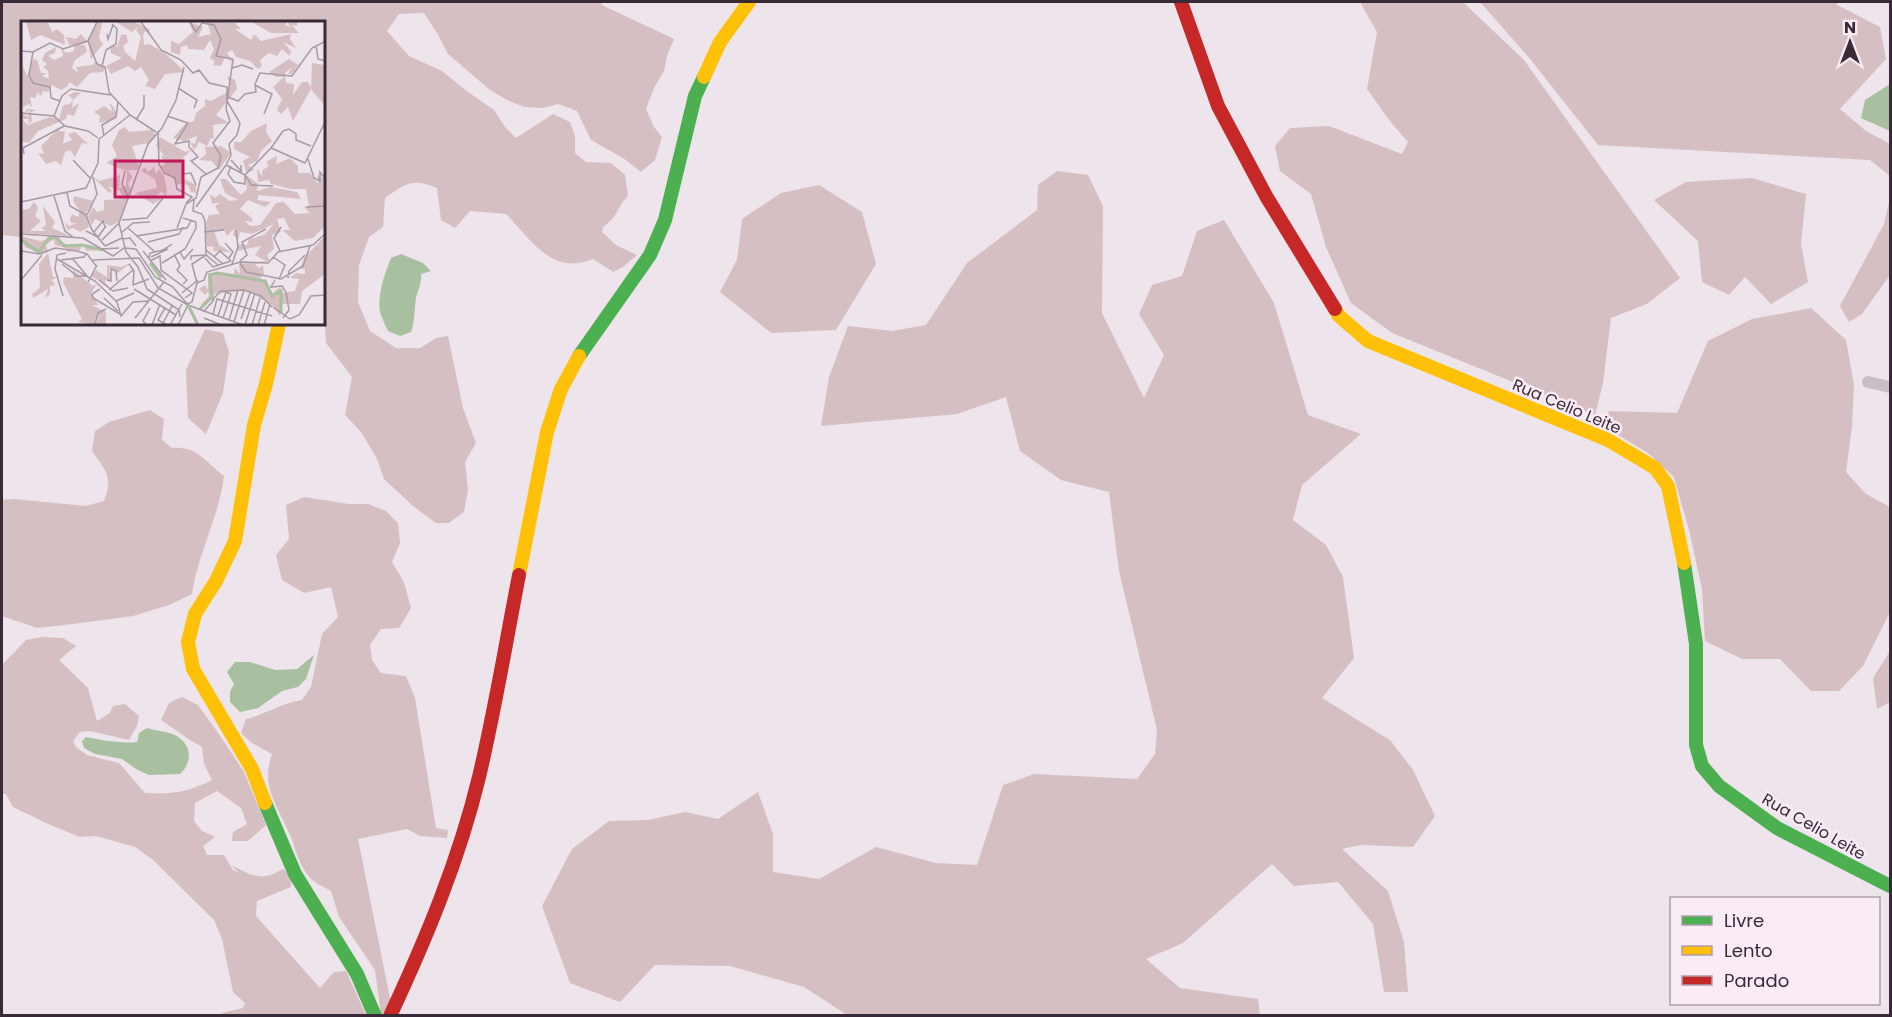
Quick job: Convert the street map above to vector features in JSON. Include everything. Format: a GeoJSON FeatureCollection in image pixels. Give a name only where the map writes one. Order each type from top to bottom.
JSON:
{"type":"FeatureCollection","features":[{"type":"Feature","properties":{"kind":"street"},"geometry":{"type":"LineString","coordinates":[[390,1016],[420,951],[449,876],[479,777],[547,432],[561,389],[582,350],[650,255],[664,220],[695,96],[720,42],[749,2]]}},
{"type":"Feature","properties":{"kind":"street","name":"Rua Celio Leite"},"geometry":{"type":"LineString","coordinates":[[1181,2],[1218,106],[1266,196],[1339,316],[1368,341],[1608,440],[1655,468],[1668,486],[1688,582],[1696,644],[1696,745],[1702,766],[1719,786],[1777,828],[1890,886]]}},
{"type":"Feature","properties":{"kind":"street"},"geometry":{"type":"LineString","coordinates":[[279,326],[254,425],[236,542],[216,581],[195,614],[188,642],[193,669],[252,769],[273,824],[296,873],[357,974],[375,1016]]}},
{"type":"Feature","properties":{"kind":"street"},"geometry":{"type":"LineString","coordinates":[[1868,382],[1890,387]]}},
{"type":"Feature","properties":{"kind":"shaded area"},"geometry":{"type":"Polygon","coordinates":[[[2,2],[601,2],[602,5],[674,39],[664,71],[646,109],[654,127],[662,137],[655,160],[641,172],[623,158],[591,140],[577,111],[558,104],[543,108],[525,107],[490,90],[448,54],[424,13],[399,14],[387,31],[409,56],[442,71],[494,110],[505,127],[516,138],[553,114],[570,122],[575,136],[575,153],[586,162],[611,163],[625,175],[628,196],[612,219],[603,227],[602,232],[616,245],[637,255],[613,272],[593,259],[579,263],[566,263],[544,253],[506,214],[470,211],[455,228],[441,220],[437,188],[415,183],[398,189],[385,198],[383,227],[369,237],[359,265],[358,302],[370,331],[396,348],[420,348],[436,338],[448,336],[463,408],[476,443],[465,462],[468,491],[464,512],[449,523],[436,523],[413,506],[384,479],[377,459],[361,432],[345,415],[352,377],[326,343],[326,21],[21,21],[21,237],[2,235],[2,2]]]}},
{"type":"Feature","properties":{"kind":"shaded area"},"geometry":{"type":"Polygon","coordinates":[[[1360,2],[1463,2],[1524,60],[1680,278],[1647,304],[1611,318],[1603,383],[1595,415],[1392,333],[1351,303],[1326,247],[1311,194],[1280,171],[1275,146],[1290,128],[1329,126],[1402,154],[1408,142],[1367,89],[1377,32],[1360,2]]]}},
{"type":"Feature","properties":{"kind":"shaded area"},"geometry":{"type":"Polygon","coordinates":[[[1480,2],[1837,2],[1837,5],[1880,27],[1886,59],[1840,109],[1866,131],[1890,144],[1890,176],[1870,160],[1598,145],[1531,60],[1480,2]]]}},
{"type":"Feature","properties":{"kind":"shaded area"},"geometry":{"type":"Polygon","coordinates":[[[1890,84],[1890,131],[1861,118],[1865,100],[1890,84]]]}},
{"type":"Feature","properties":{"kind":"shaded area"},"geometry":{"type":"Polygon","coordinates":[[[1057,171],[1088,175],[1103,206],[1102,313],[1144,398],[1164,355],[1139,314],[1152,285],[1182,276],[1197,231],[1224,220],[1274,303],[1308,415],[1361,434],[1302,485],[1293,520],[1326,545],[1343,577],[1354,658],[1322,698],[1390,740],[1413,770],[1435,816],[1413,847],[1361,845],[1342,849],[1388,891],[1404,942],[1408,992],[1384,992],[1373,924],[1338,882],[1294,886],[1272,864],[1183,943],[1146,959],[1180,988],[1258,999],[1260,1015],[847,1015],[804,987],[730,966],[655,965],[620,1002],[570,983],[542,906],[572,849],[609,821],[648,820],[685,812],[718,819],[758,792],[773,834],[773,872],[819,879],[876,847],[936,863],[977,865],[1003,785],[1034,774],[1137,779],[1155,754],[1157,730],[1119,571],[1109,492],[1061,480],[1020,451],[1006,397],[957,414],[821,426],[829,377],[848,326],[892,331],[926,325],[967,263],[1037,210],[1038,185],[1057,171]]]}},
{"type":"Feature","properties":{"kind":"shaded area"},"geometry":{"type":"Polygon","coordinates":[[[1752,178],[1806,194],[1801,244],[1808,282],[1771,304],[1745,277],[1729,295],[1702,282],[1698,241],[1654,200],[1686,182],[1752,178]]]}},
{"type":"Feature","properties":{"kind":"shaded area"},"geometry":{"type":"Polygon","coordinates":[[[819,185],[862,212],[876,264],[836,330],[771,333],[720,292],[737,260],[742,219],[781,193],[819,185]]]}},
{"type":"Feature","properties":{"kind":"shaded area"},"geometry":{"type":"Polygon","coordinates":[[[1890,197],[1890,275],[1862,314],[1849,322],[1840,306],[1884,224],[1890,197]]]}},
{"type":"Feature","properties":{"kind":"shaded area"},"geometry":{"type":"Polygon","coordinates":[[[401,254],[423,263],[431,271],[421,274],[411,332],[400,336],[388,331],[379,305],[382,284],[391,258],[401,254]]]}},
{"type":"Feature","properties":{"kind":"shaded area"},"geometry":{"type":"Polygon","coordinates":[[[1811,308],[1846,340],[1854,385],[1846,472],[1866,494],[1890,507],[1890,612],[1863,666],[1839,691],[1811,691],[1780,659],[1742,659],[1705,641],[1702,589],[1674,477],[1648,453],[1603,426],[1609,411],[1677,413],[1708,341],[1752,319],[1811,308]]]}},
{"type":"Feature","properties":{"kind":"shaded area"},"geometry":{"type":"Polygon","coordinates":[[[205,329],[223,333],[229,352],[223,393],[206,434],[188,418],[186,370],[205,329]]]}},
{"type":"Feature","properties":{"kind":"shaded area"},"geometry":{"type":"Polygon","coordinates":[[[150,410],[164,419],[162,440],[172,448],[188,449],[194,452],[224,476],[218,506],[192,594],[169,605],[133,616],[73,624],[37,628],[2,616],[2,500],[14,499],[86,506],[104,501],[108,480],[107,474],[92,451],[95,431],[109,422],[150,410]]]}},
{"type":"Feature","properties":{"kind":"shaded area"},"geometry":{"type":"Polygon","coordinates":[[[304,497],[349,504],[368,504],[386,511],[398,523],[400,543],[392,562],[404,582],[411,608],[399,628],[381,629],[370,645],[372,660],[381,673],[406,676],[415,698],[436,828],[448,830],[447,838],[420,836],[407,829],[358,839],[391,1003],[381,1015],[375,970],[339,917],[331,891],[313,881],[304,870],[272,797],[268,777],[272,754],[252,743],[241,733],[246,719],[302,700],[311,687],[322,634],[338,617],[331,587],[304,593],[282,580],[276,555],[289,539],[286,505],[304,497]]]}},
{"type":"Feature","properties":{"kind":"shaded area"},"geometry":{"type":"Polygon","coordinates":[[[43,637],[63,638],[76,646],[59,660],[88,688],[97,721],[110,713],[113,706],[125,704],[139,716],[137,726],[129,740],[90,731],[80,732],[73,741],[76,747],[87,755],[119,763],[145,793],[179,792],[212,780],[204,764],[202,747],[161,720],[169,703],[182,697],[198,705],[244,772],[266,825],[248,841],[232,841],[233,832],[247,824],[241,808],[217,791],[195,803],[194,821],[202,831],[215,837],[203,846],[207,855],[224,855],[233,870],[239,873],[231,865],[257,876],[269,875],[283,869],[291,875],[291,887],[257,901],[256,916],[320,988],[334,972],[346,971],[366,1015],[221,1015],[243,1008],[245,1003],[233,992],[222,939],[214,920],[153,860],[135,847],[96,836],[80,837],[13,807],[6,794],[2,794],[2,665],[26,640],[43,637]]]}},
{"type":"Feature","properties":{"kind":"shaded area"},"geometry":{"type":"Polygon","coordinates":[[[1890,651],[1890,702],[1877,709],[1873,678],[1890,651]]]}},
{"type":"Feature","properties":{"kind":"shaded area"},"geometry":{"type":"Polygon","coordinates":[[[314,655],[306,679],[298,687],[282,691],[258,708],[240,712],[230,702],[230,692],[234,684],[227,672],[235,662],[250,662],[275,670],[297,669],[314,655]]]}},
{"type":"Feature","properties":{"kind":"shaded area"},"geometry":{"type":"Polygon","coordinates":[[[147,728],[175,735],[185,743],[189,759],[180,774],[149,775],[122,759],[95,754],[84,748],[82,741],[86,737],[118,742],[137,742],[139,733],[147,728]]]}},
{"type":"Feature","properties":{"kind":"traffic: fast"},"geometry":{"type":"LineString","coordinates":[[579,356],[650,255],[665,220],[695,96],[704,77]]}},
{"type":"Feature","properties":{"kind":"traffic: fast"},"geometry":{"type":"LineString","coordinates":[[1684,563],[1696,644],[1696,745],[1702,766],[1719,786],[1777,828],[1890,886]]}},
{"type":"Feature","properties":{"kind":"traffic: fast"},"geometry":{"type":"LineString","coordinates":[[265,803],[295,874],[357,974],[375,1016]]}},
{"type":"Feature","properties":{"kind":"traffic: slow"},"geometry":{"type":"LineString","coordinates":[[704,77],[720,42],[749,2]]}},
{"type":"Feature","properties":{"kind":"traffic: slow"},"geometry":{"type":"LineString","coordinates":[[1335,309],[1339,316],[1368,341],[1608,440],[1655,468],[1668,486],[1684,563]]}},
{"type":"Feature","properties":{"kind":"traffic: slow"},"geometry":{"type":"LineString","coordinates":[[265,803],[252,769],[193,669],[188,642],[195,614],[216,581],[235,541],[254,425],[279,326]]}},
{"type":"Feature","properties":{"kind":"traffic: slow"},"geometry":{"type":"LineString","coordinates":[[519,575],[547,432],[561,389],[579,356]]}},
{"type":"Feature","properties":{"kind":"traffic: jam"},"geometry":{"type":"LineString","coordinates":[[1181,2],[1218,106],[1266,196],[1335,309]]}},
{"type":"Feature","properties":{"kind":"traffic: jam"},"geometry":{"type":"LineString","coordinates":[[390,1016],[416,958],[462,839],[490,727],[519,575]]}}]}
